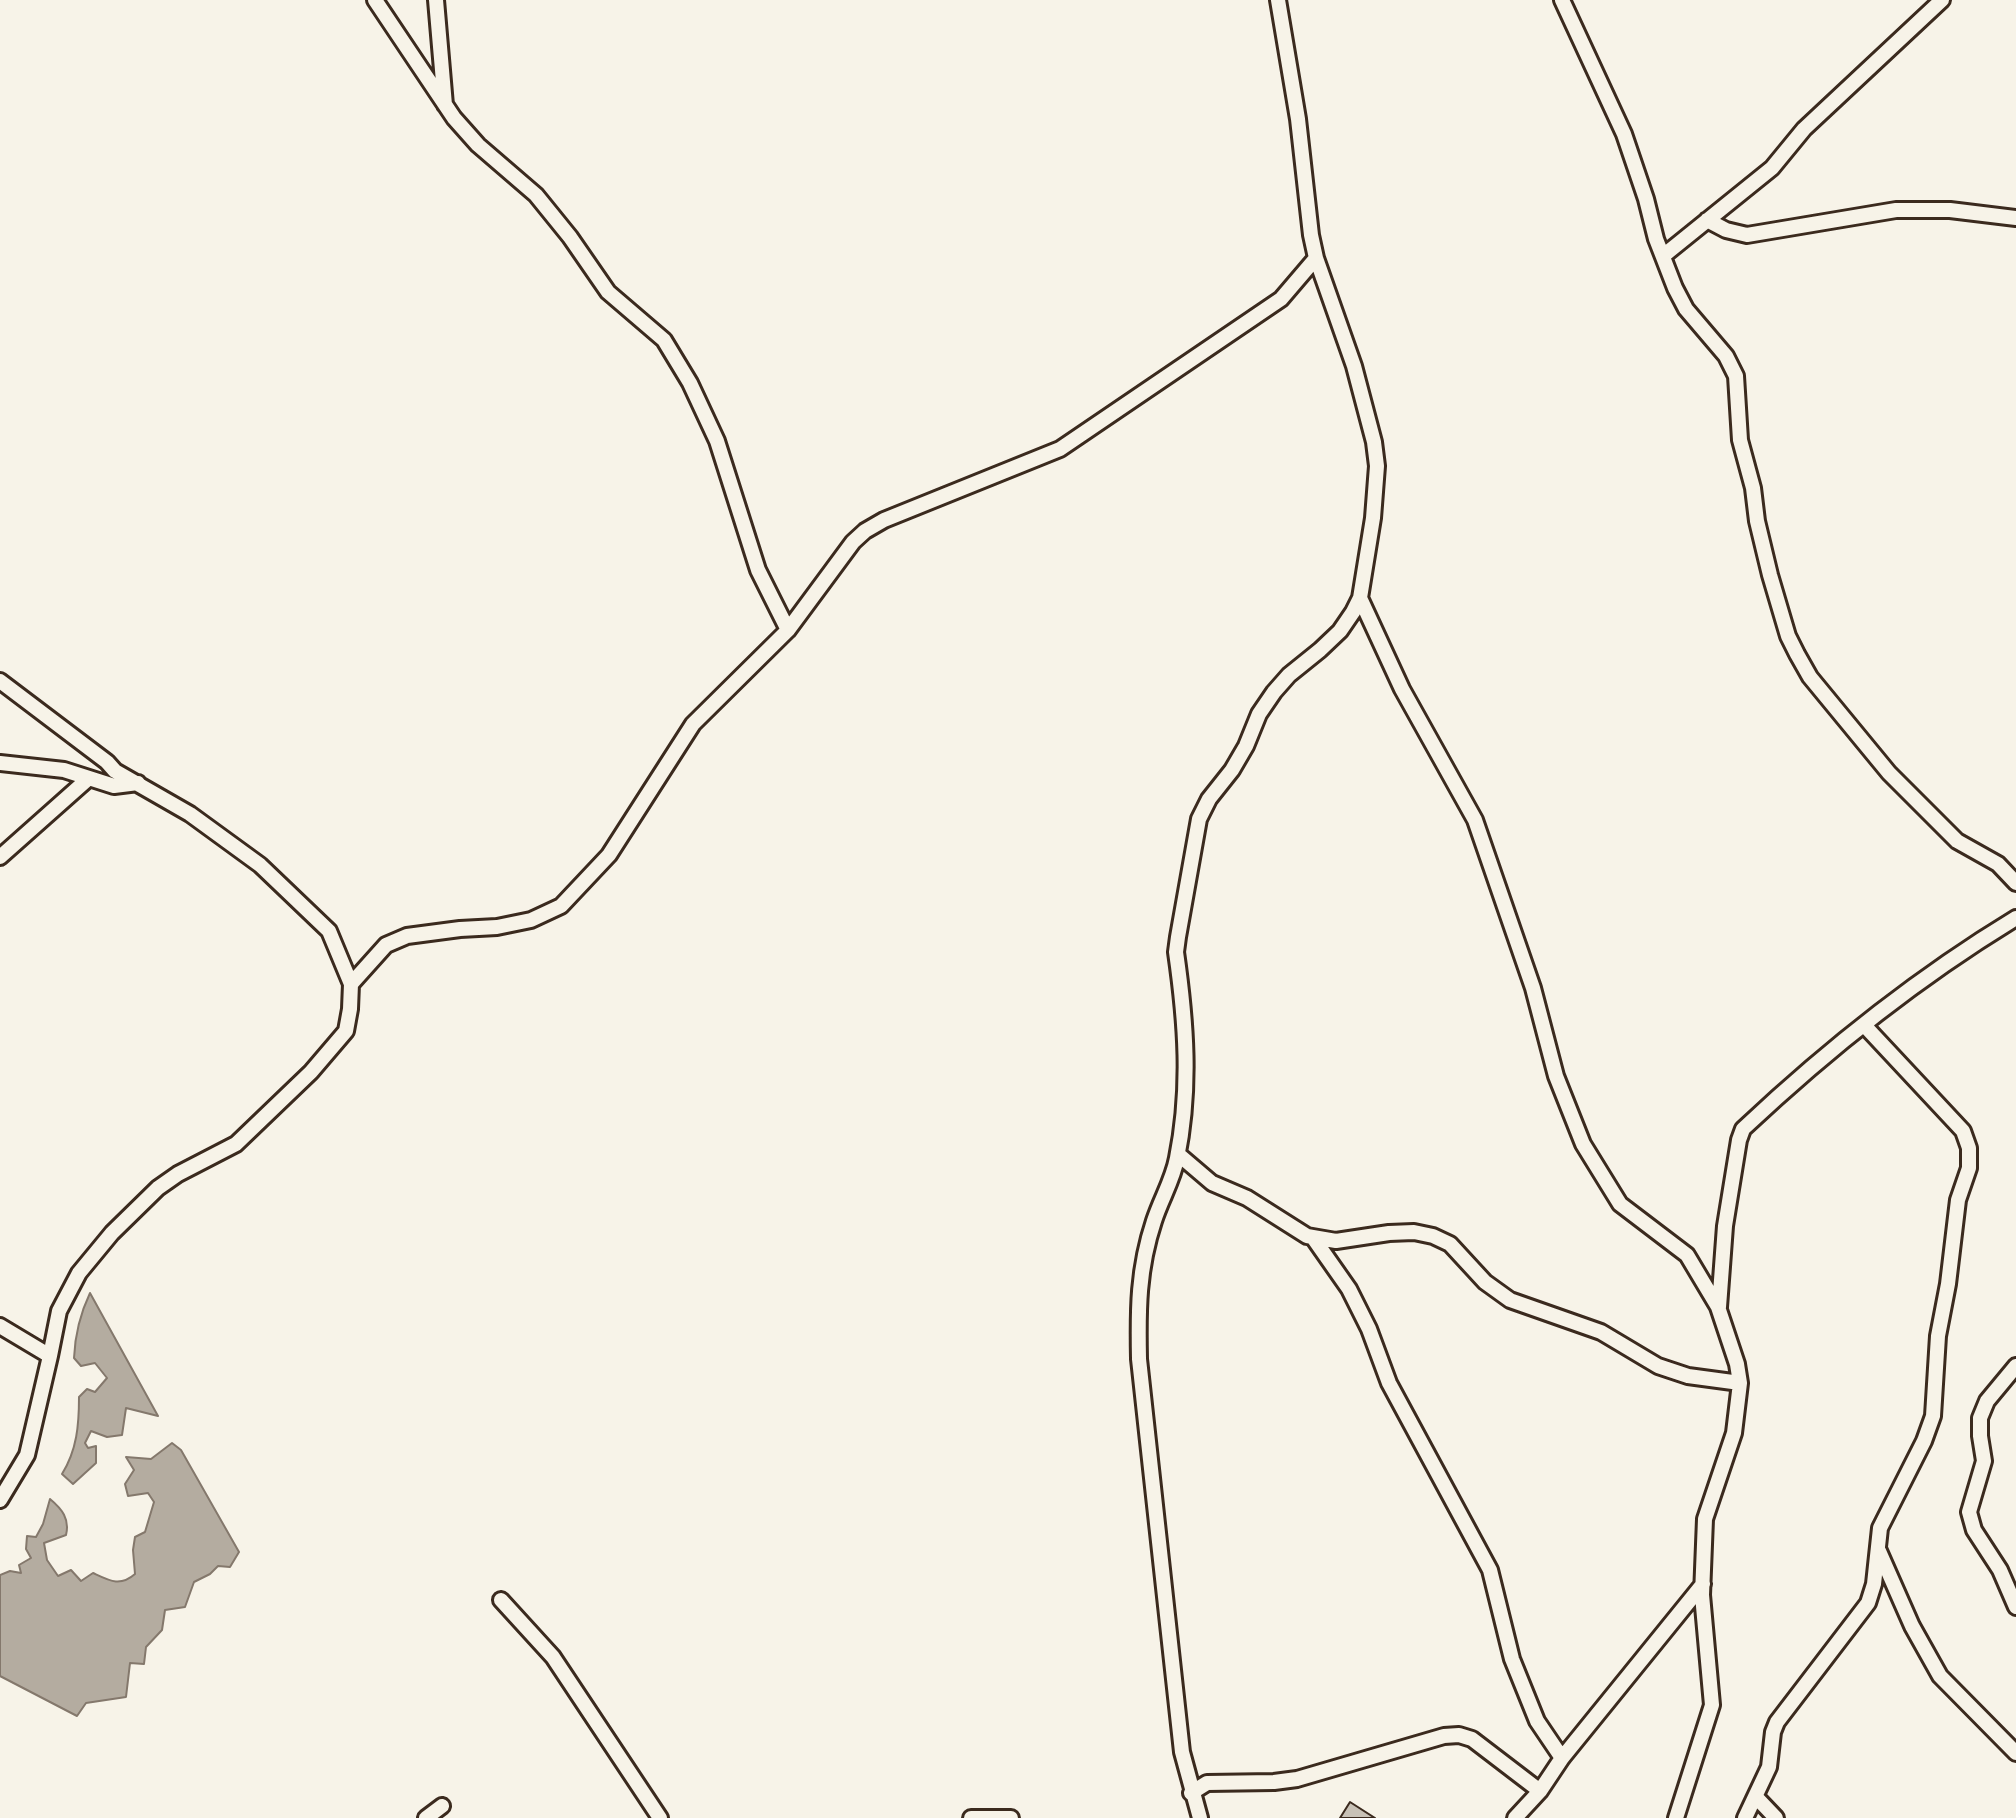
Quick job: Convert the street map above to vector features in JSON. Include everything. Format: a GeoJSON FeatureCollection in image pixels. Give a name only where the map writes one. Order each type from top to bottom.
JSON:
{"type":"FeatureCollection","features":[{"type":"Feature","properties":{"kind":"street"},"geometry":{"type":"LineString","coordinates":[[375,0],[445,105],[478,145],[536,195],[608,292],[664,340],[717,441],[758,570],[788,630]]}},
{"type":"Feature","properties":{"kind":"street"},"geometry":{"type":"LineString","coordinates":[[436,0],[445,105]]}},
{"type":"Feature","properties":{"kind":"street"},"geometry":{"type":"LineString","coordinates":[[1200,1818],[1182,1752],[1139,1359],[1138,1307],[1143,1258],[1178,1154],[1187,1102],[1188,1070],[1176,952],[1199,819],[1209,799],[1232,770],[1259,714],[1274,692],[1340,631],[1360,598],[1373,518],[1377,466],[1374,442],[1354,366],[1316,258],[1311,235],[1298,119],[1278,0]]}},
{"type":"Feature","properties":{"kind":"street"},"geometry":{"type":"LineString","coordinates":[[1562,0],[1624,134],[1656,239],[1686,309],[1726,356],[1736,376],[1740,440],[1768,567],[1788,636],[1797,654],[1810,677],[1889,773],[1957,841],[1998,864],[2016,883]]}},
{"type":"Feature","properties":{"kind":"street"},"geometry":{"type":"LineString","coordinates":[[1663,256],[1772,168],[1804,129],[1942,0]]}},
{"type":"Feature","properties":{"kind":"street"},"geometry":{"type":"LineString","coordinates":[[1707,220],[1726,230],[1747,235],[1896,210],[1950,210],[2016,218]]}},
{"type":"Feature","properties":{"kind":"street"},"geometry":{"type":"LineString","coordinates":[[351,984],[386,945],[407,936],[508,925],[531,920],[561,906],[609,855],[693,724],[788,630],[853,542],[865,531],[896,515],[1060,449],[1269,309],[1316,258]]}},
{"type":"Feature","properties":{"kind":"street"},"geometry":{"type":"LineString","coordinates":[[1360,598],[1402,689],[1475,820],[1533,988],[1556,1076],[1583,1144],[1620,1204],[1687,1255],[1718,1307],[1734,1353],[1740,1383],[1734,1433],[1705,1519],[1703,1584],[1712,1705],[1676,1818]]}},
{"type":"Feature","properties":{"kind":"street"},"geometry":{"type":"LineString","coordinates":[[0,681],[115,771],[190,814],[260,865],[329,931],[351,984],[346,1031],[311,1072],[236,1144],[158,1188],[112,1233],[79,1273],[59,1311],[27,1455],[0,1500]]}},
{"type":"Feature","properties":{"kind":"street"},"geometry":{"type":"LineString","coordinates":[[0,763],[64,770],[114,786],[138,783]]}},
{"type":"Feature","properties":{"kind":"street"},"geometry":{"type":"LineString","coordinates":[[0,857],[89,778]]}},
{"type":"Feature","properties":{"kind":"street"},"geometry":{"type":"LineString","coordinates":[[1718,1307],[1725,1226],[1743,1129],[1801,1074],[1921,980],[2016,918]]}},
{"type":"Feature","properties":{"kind":"street"},"geometry":{"type":"LineString","coordinates":[[1745,1818],[1769,1767],[1777,1722],[1868,1603],[1874,1584],[1880,1528],[1924,1441],[1933,1416],[1938,1336],[1958,1200],[1969,1168],[1969,1148],[1963,1131],[1864,1025]]}},
{"type":"Feature","properties":{"kind":"street"},"geometry":{"type":"LineString","coordinates":[[1178,1154],[1212,1183],[1247,1198],[1288,1226],[1314,1239],[1336,1241],[1414,1232],[1433,1236],[1450,1244],[1485,1282],[1510,1300],[1601,1332],[1658,1366],[1688,1376],[1740,1383]]}},
{"type":"Feature","properties":{"kind":"street"},"geometry":{"type":"LineString","coordinates":[[1314,1239],[1349,1289],[1369,1329],[1389,1383],[1490,1570],[1512,1659],[1537,1721],[1562,1758]]}},
{"type":"Feature","properties":{"kind":"street"},"geometry":{"type":"LineString","coordinates":[[0,1326],[50,1356]]}},
{"type":"Feature","properties":{"kind":"street"},"geometry":{"type":"LineString","coordinates":[[2016,1366],[1987,1401],[1980,1418],[1984,1461],[1969,1512],[1974,1530],[2000,1570],[2016,1607]]}},
{"type":"Feature","properties":{"kind":"street"},"geometry":{"type":"LineString","coordinates":[[1877,1547],[1912,1626],[1940,1676],[2016,1753]]}},
{"type":"Feature","properties":{"kind":"street"},"geometry":{"type":"LineString","coordinates":[[1515,1818],[1540,1791],[1562,1758],[1703,1584]]}},
{"type":"Feature","properties":{"kind":"street"},"geometry":{"type":"LineString","coordinates":[[501,1600],[553,1657],[660,1818]]}},
{"type":"Feature","properties":{"kind":"street"},"geometry":{"type":"LineString","coordinates":[[1191,1793],[1207,1783],[1297,1779],[1423,1741],[1459,1735],[1472,1739],[1540,1791]]}},
{"type":"Feature","properties":{"kind":"street"},"geometry":{"type":"LineString","coordinates":[[1756,1797],[1776,1818]]}},
{"type":"Feature","properties":{"kind":"street"},"geometry":{"type":"LineString","coordinates":[[426,1818],[442,1806]]}},
{"type":"Feature","properties":{"kind":"street"},"geometry":{"type":"LineString","coordinates":[[971,1818],[1011,1818]]}},
{"type":"Feature","properties":{"kind":"shaded area"},"geometry":{"type":"Polygon","coordinates":[[[90,1293],[158,1416],[126,1408],[122,1435],[107,1437],[91,1431],[85,1443],[88,1448],[96,1446],[96,1463],[73,1484],[62,1474],[76,1437],[79,1397],[87,1389],[95,1392],[107,1378],[95,1363],[81,1366],[74,1358],[79,1325],[90,1293]]]}},
{"type":"Feature","properties":{"kind":"shaded area"},"geometry":{"type":"Polygon","coordinates":[[[172,1443],[181,1450],[239,1552],[230,1567],[218,1566],[194,1582],[185,1607],[165,1610],[162,1630],[146,1647],[144,1664],[130,1663],[126,1697],[86,1703],[77,1716],[0,1676],[0,1575],[10,1571],[21,1573],[19,1565],[31,1558],[26,1549],[27,1536],[36,1537],[50,1499],[67,1524],[66,1535],[44,1543],[47,1560],[58,1576],[71,1570],[81,1581],[93,1573],[120,1582],[135,1574],[135,1537],[145,1532],[154,1502],[148,1493],[128,1496],[125,1484],[134,1470],[126,1457],[151,1459],[172,1443]]]}},
{"type":"Feature","properties":{"kind":"building"},"geometry":{"type":"Polygon","coordinates":[[[1350,1802],[1375,1818],[1340,1818],[1350,1802]]]}}]}
